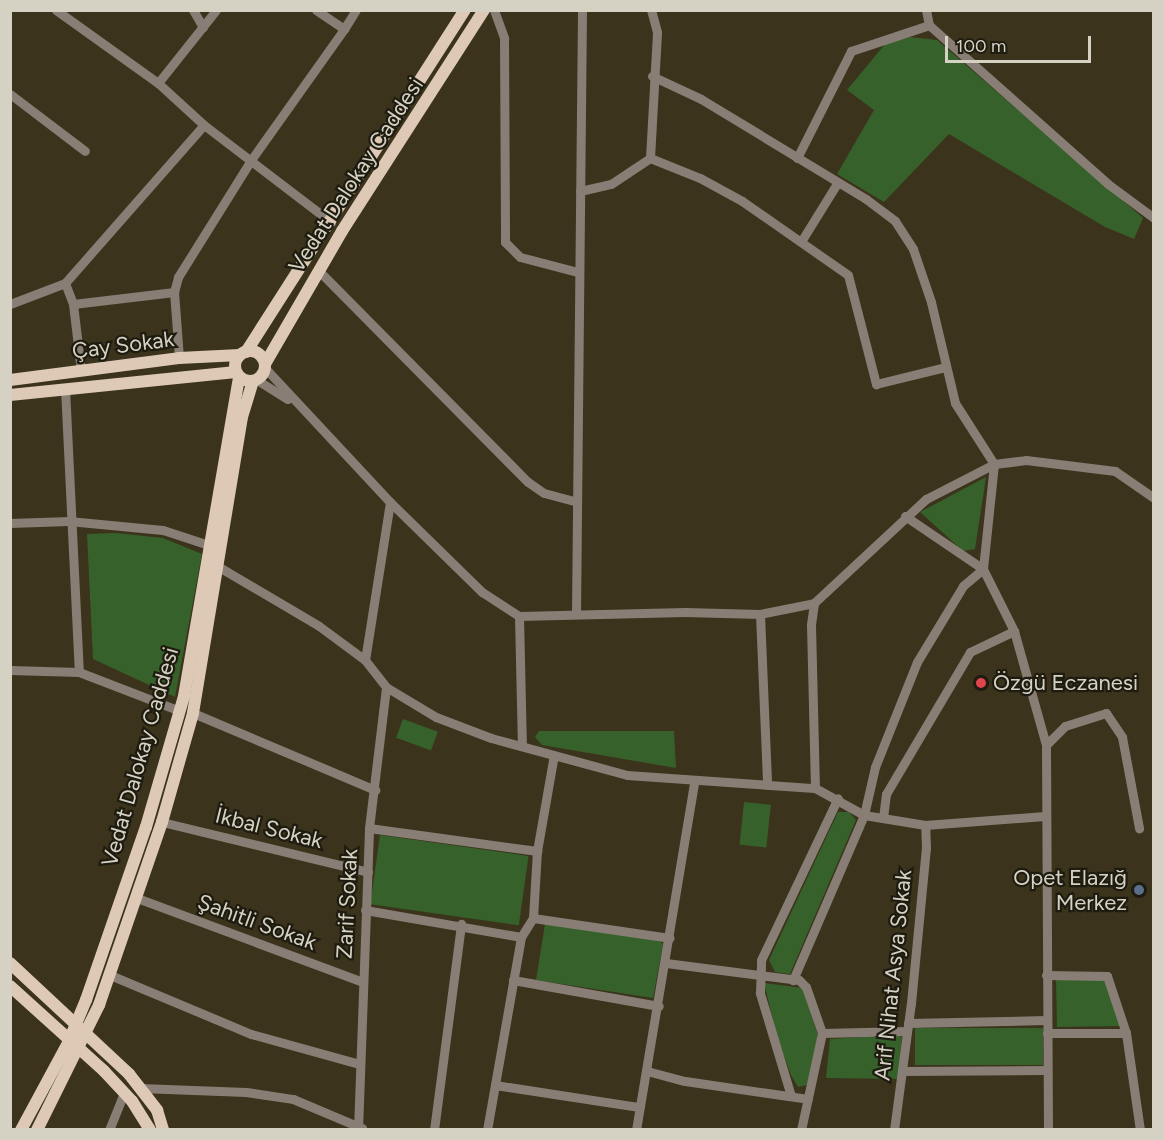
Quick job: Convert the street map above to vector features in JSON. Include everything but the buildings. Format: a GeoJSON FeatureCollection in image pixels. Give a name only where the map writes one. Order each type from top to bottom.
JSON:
{"type":"FeatureCollection","features":[{"type":"Feature","properties":{"kind":"main road"},"geometry":{"type":"LineString","coordinates":[[265,366],[260,355],[243,353],[331,222],[465,10]]}},
{"type":"Feature","properties":{"kind":"main road","name":"Vedat Dalokay Caddesi"},"geometry":{"type":"LineString","coordinates":[[37,1130],[87,1033],[110,975],[162,822],[193,713],[219,567],[242,417],[255,381],[318,270],[483,10]]}},
{"type":"Feature","properties":{"kind":"main road","name":"Vedat Dalokay Caddesi"},"geometry":{"type":"LineString","coordinates":[[21,1130],[77,1022],[146,827],[180,711],[243,353]]}},
{"type":"Feature","properties":{"kind":"main road","name":"Çay Sokak"},"geometry":{"type":"LineString","coordinates":[[10,380],[179,358],[243,353]]}},
{"type":"Feature","properties":{"kind":"main road"},"geometry":{"type":"LineString","coordinates":[[238,375],[255,381]]}},
{"type":"Feature","properties":{"kind":"main road","name":"Çay Sokak"},"geometry":{"type":"LineString","coordinates":[[10,395],[65,388],[238,375]]}},
{"type":"Feature","properties":{"kind":"main road"},"geometry":{"type":"LineString","coordinates":[[10,963],[77,1022],[140,1088],[158,1110],[163,1130]]}},
{"type":"Feature","properties":{"kind":"main road"},"geometry":{"type":"LineString","coordinates":[[10,986],[68,1043],[124,1093],[150,1130]]}},
{"type":"Feature","properties":{"kind":"street"},"geometry":{"type":"LineString","coordinates":[[56,10],[158,83],[204,125],[331,222]]}},
{"type":"Feature","properties":{"kind":"street"},"geometry":{"type":"LineString","coordinates":[[193,10],[203,27]]}},
{"type":"Feature","properties":{"kind":"street"},"geometry":{"type":"LineString","coordinates":[[158,83],[216,10]]}},
{"type":"Feature","properties":{"kind":"street"},"geometry":{"type":"LineString","coordinates":[[316,10],[344,29]]}},
{"type":"Feature","properties":{"kind":"street"},"geometry":{"type":"LineString","coordinates":[[179,358],[174,292],[178,277],[251,160],[356,10]]}},
{"type":"Feature","properties":{"kind":"street"},"geometry":{"type":"LineString","coordinates":[[494,10],[504,38],[505,242],[520,257],[578,272]]}},
{"type":"Feature","properties":{"kind":"street"},"geometry":{"type":"LineString","coordinates":[[576,614],[574,501],[582,10]]}},
{"type":"Feature","properties":{"kind":"street"},"geometry":{"type":"LineString","coordinates":[[650,158],[652,76],[657,32],[651,10]]}},
{"type":"Feature","properties":{"kind":"street"},"geometry":{"type":"LineString","coordinates":[[926,10],[929,25],[1108,184],[1154,218]]}},
{"type":"Feature","properties":{"kind":"street"},"geometry":{"type":"LineString","coordinates":[[797,158],[850,51],[929,25]]}},
{"type":"Feature","properties":{"kind":"street"},"geometry":{"type":"LineString","coordinates":[[652,76],[701,99],[838,182],[895,221],[913,249],[931,302],[955,403],[994,464],[983,569],[963,586],[917,662],[875,767],[864,816],[793,980]]}},
{"type":"Feature","properties":{"kind":"street"},"geometry":{"type":"LineString","coordinates":[[10,94],[85,151]]}},
{"type":"Feature","properties":{"kind":"street"},"geometry":{"type":"LineString","coordinates":[[10,304],[65,283],[204,125]]}},
{"type":"Feature","properties":{"kind":"street"},"geometry":{"type":"LineString","coordinates":[[580,191],[611,183],[650,158]]}},
{"type":"Feature","properties":{"kind":"street"},"geometry":{"type":"LineString","coordinates":[[650,158],[742,201],[802,240],[848,275],[876,384],[946,367]]}},
{"type":"Feature","properties":{"kind":"street"},"geometry":{"type":"LineString","coordinates":[[802,240],[838,182]]}},
{"type":"Feature","properties":{"kind":"street"},"geometry":{"type":"LineString","coordinates":[[318,270],[528,482],[544,493],[574,501]]}},
{"type":"Feature","properties":{"kind":"street"},"geometry":{"type":"LineString","coordinates":[[65,283],[73,304],[81,371]]}},
{"type":"Feature","properties":{"kind":"street"},"geometry":{"type":"LineString","coordinates":[[73,304],[174,292]]}},
{"type":"Feature","properties":{"kind":"street"},"geometry":{"type":"LineString","coordinates":[[265,366],[298,405],[390,502],[482,592],[519,616],[759,614],[814,603],[905,516],[957,480],[994,464],[1026,460],[1114,471],[1154,498]]}},
{"type":"Feature","properties":{"kind":"street"},"geometry":{"type":"LineString","coordinates":[[255,381],[298,405]]}},
{"type":"Feature","properties":{"kind":"street"},"geometry":{"type":"LineString","coordinates":[[65,388],[69,521],[79,672]]}},
{"type":"Feature","properties":{"kind":"street"},"geometry":{"type":"LineString","coordinates":[[365,660],[390,502]]}},
{"type":"Feature","properties":{"kind":"street"},"geometry":{"type":"LineString","coordinates":[[905,516],[983,569],[1014,631],[1046,745],[1048,1130]]}},
{"type":"Feature","properties":{"kind":"street"},"geometry":{"type":"LineString","coordinates":[[10,523],[69,521],[163,530],[209,545]]}},
{"type":"Feature","properties":{"kind":"street"},"geometry":{"type":"LineString","coordinates":[[219,567],[319,626],[365,660],[386,687],[436,717],[522,746],[627,775],[694,782],[767,783],[815,788],[838,798],[864,816],[925,825],[1045,816]]}},
{"type":"Feature","properties":{"kind":"street"},"geometry":{"type":"LineString","coordinates":[[814,603],[811,625],[815,788]]}},
{"type":"Feature","properties":{"kind":"street"},"geometry":{"type":"LineString","coordinates":[[759,614],[767,783]]}},
{"type":"Feature","properties":{"kind":"street"},"geometry":{"type":"LineString","coordinates":[[519,616],[522,746]]}},
{"type":"Feature","properties":{"kind":"street"},"geometry":{"type":"LineString","coordinates":[[883,818],[886,794],[970,652],[1014,631]]}},
{"type":"Feature","properties":{"kind":"street"},"geometry":{"type":"LineString","coordinates":[[10,670],[79,672],[180,711]]}},
{"type":"Feature","properties":{"kind":"street","name":"Zarif Sokak"},"geometry":{"type":"LineString","coordinates":[[360,1128],[359,1064],[369,828],[386,687]]}},
{"type":"Feature","properties":{"kind":"street"},"geometry":{"type":"LineString","coordinates":[[193,713],[375,790]]}},
{"type":"Feature","properties":{"kind":"street"},"geometry":{"type":"LineString","coordinates":[[1046,745],[1065,726],[1106,713],[1122,737],[1139,828]]}},
{"type":"Feature","properties":{"kind":"street"},"geometry":{"type":"LineString","coordinates":[[487,1130],[521,937],[533,918],[537,851],[554,755]]}},
{"type":"Feature","properties":{"kind":"street"},"geometry":{"type":"LineString","coordinates":[[636,1130],[659,1006],[694,782]]}},
{"type":"Feature","properties":{"kind":"street"},"geometry":{"type":"LineString","coordinates":[[790,1096],[760,993],[761,960],[838,798]]}},
{"type":"Feature","properties":{"kind":"street","name":"İkbal Sokak"},"geometry":{"type":"LineString","coordinates":[[162,822],[368,872]]}},
{"type":"Feature","properties":{"kind":"street","name":"Arif Nihat Asya Sokak"},"geometry":{"type":"LineString","coordinates":[[894,1130],[926,848],[925,825]]}},
{"type":"Feature","properties":{"kind":"street"},"geometry":{"type":"LineString","coordinates":[[369,828],[537,851]]}},
{"type":"Feature","properties":{"kind":"street","name":"Şahitli Sokak"},"geometry":{"type":"LineString","coordinates":[[137,898],[363,982]]}},
{"type":"Feature","properties":{"kind":"street"},"geometry":{"type":"LineString","coordinates":[[365,910],[461,924],[521,937]]}},
{"type":"Feature","properties":{"kind":"street"},"geometry":{"type":"LineString","coordinates":[[533,918],[670,938]]}},
{"type":"Feature","properties":{"kind":"street"},"geometry":{"type":"LineString","coordinates":[[434,1130],[461,924]]}},
{"type":"Feature","properties":{"kind":"street"},"geometry":{"type":"LineString","coordinates":[[666,963],[793,980],[806,987],[822,1033],[801,1130]]}},
{"type":"Feature","properties":{"kind":"street"},"geometry":{"type":"LineString","coordinates":[[110,975],[251,1034],[359,1064]]}},
{"type":"Feature","properties":{"kind":"street"},"geometry":{"type":"LineString","coordinates":[[1046,975],[1107,976],[1126,1033],[1140,1130]]}},
{"type":"Feature","properties":{"kind":"street"},"geometry":{"type":"LineString","coordinates":[[513,980],[659,1006]]}},
{"type":"Feature","properties":{"kind":"street"},"geometry":{"type":"LineString","coordinates":[[822,1033],[1047,1020]]}},
{"type":"Feature","properties":{"kind":"street"},"geometry":{"type":"LineString","coordinates":[[1047,1033],[1126,1033]]}},
{"type":"Feature","properties":{"kind":"street"},"geometry":{"type":"LineString","coordinates":[[902,1071],[1047,1070]]}},
{"type":"Feature","properties":{"kind":"street"},"geometry":{"type":"LineString","coordinates":[[647,1071],[685,1081],[808,1099]]}},
{"type":"Feature","properties":{"kind":"street"},"geometry":{"type":"LineString","coordinates":[[495,1086],[639,1107]]}},
{"type":"Feature","properties":{"kind":"street"},"geometry":{"type":"LineString","coordinates":[[140,1088],[246,1092],[293,1099],[360,1128]]}},
{"type":"Feature","properties":{"kind":"street"},"geometry":{"type":"LineString","coordinates":[[109,1130],[124,1093]]}},
{"type":"Feature","properties":{"kind":"green space"},"geometry":{"type":"Polygon","coordinates":[[[910,37],[937,40],[1143,218],[1134,239],[1105,227],[949,134],[884,202],[837,174],[874,110],[847,90],[886,43],[910,37]]]}},
{"type":"Feature","properties":{"kind":"green space"},"geometry":{"type":"Polygon","coordinates":[[[986,477],[975,549],[963,551],[920,512],[986,477]]]}},
{"type":"Feature","properties":{"kind":"green space"},"geometry":{"type":"Polygon","coordinates":[[[116,533],[163,538],[202,554],[175,697],[93,659],[87,534],[116,533]]]}},
{"type":"Feature","properties":{"kind":"green space"},"geometry":{"type":"Polygon","coordinates":[[[403,719],[438,732],[431,750],[396,738],[403,719]]]}},
{"type":"Feature","properties":{"kind":"green space"},"geometry":{"type":"Polygon","coordinates":[[[539,731],[674,731],[676,768],[542,745],[535,737],[539,731]]]}},
{"type":"Feature","properties":{"kind":"green space"},"geometry":{"type":"Polygon","coordinates":[[[744,802],[771,805],[766,848],[740,845],[744,802]]]}},
{"type":"Feature","properties":{"kind":"green space"},"geometry":{"type":"Polygon","coordinates":[[[838,812],[849,812],[856,820],[790,974],[775,972],[769,960],[838,812]]]}},
{"type":"Feature","properties":{"kind":"green space"},"geometry":{"type":"Polygon","coordinates":[[[380,835],[529,856],[519,925],[370,904],[380,835]]]}},
{"type":"Feature","properties":{"kind":"green space"},"geometry":{"type":"Polygon","coordinates":[[[545,924],[659,940],[663,944],[653,998],[536,980],[545,924]]]}},
{"type":"Feature","properties":{"kind":"green space"},"geometry":{"type":"Polygon","coordinates":[[[1104,976],[1122,1026],[1057,1027],[1056,978],[1104,976]]]}},
{"type":"Feature","properties":{"kind":"green space"},"geometry":{"type":"Polygon","coordinates":[[[764,983],[803,988],[818,1036],[807,1085],[798,1087],[791,1075],[777,1037],[764,983]]]}},
{"type":"Feature","properties":{"kind":"green space"},"geometry":{"type":"Polygon","coordinates":[[[915,1028],[1043,1028],[1043,1065],[915,1065],[915,1028]]]}},
{"type":"Feature","properties":{"kind":"green space"},"geometry":{"type":"Polygon","coordinates":[[[896,1035],[902,1037],[898,1079],[826,1078],[830,1039],[896,1035]]]}},
{"type":"Feature","properties":{"kind":"place","name":"Özgü Eczanesi"},"geometry":{"type":"Point","coordinates":[981,683]}},
{"type":"Feature","properties":{"kind":"place","name":"Opet Elazığ Merkez"},"geometry":{"type":"Point","coordinates":[1139,890]}}]}
